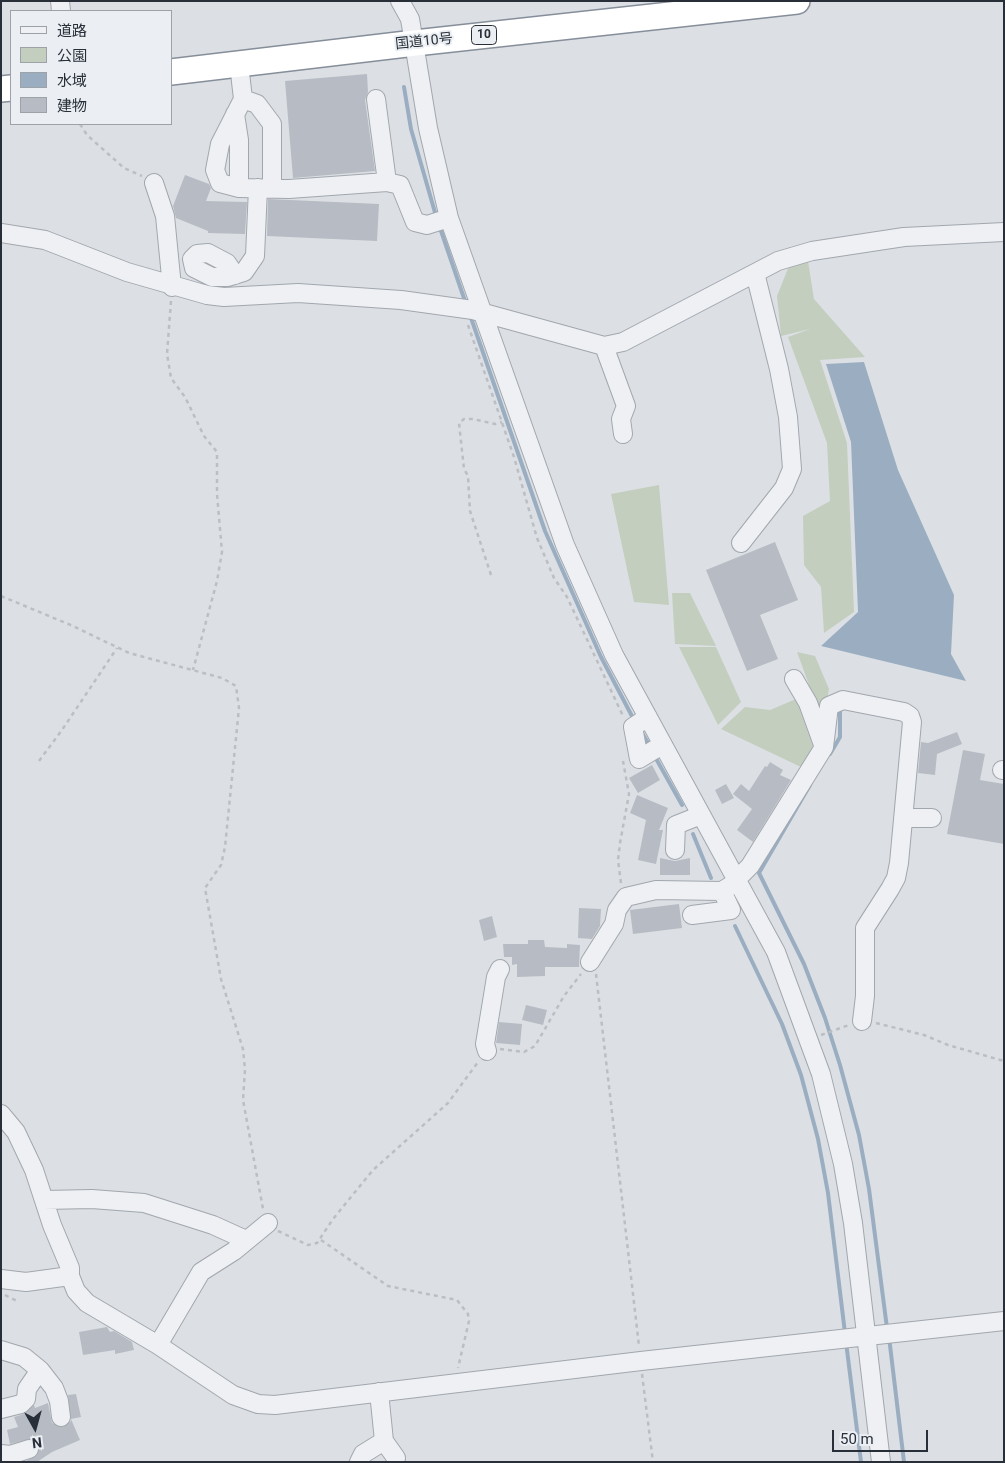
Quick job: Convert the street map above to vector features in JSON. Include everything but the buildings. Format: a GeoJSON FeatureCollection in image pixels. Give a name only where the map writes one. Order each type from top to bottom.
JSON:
{"type":"FeatureCollection","features":[{"type":"Feature","properties":{"kind":"highway","name":"国道10号"},"geometry":{"type":"LineString","coordinates":[[172,72],[797,1]]}},
{"type":"Feature","properties":{"kind":"street"},"geometry":{"type":"LineString","coordinates":[[400,1],[410,19],[415,43],[441,221],[473,311],[568,552],[614,655],[641,722],[656,749],[701,815],[738,879],[776,952],[821,1074],[832,1115],[853,1223],[852,1337],[881,1462]]}},
{"type":"Feature","properties":{"kind":"street"},"geometry":{"type":"LineString","coordinates":[[239,64],[239,188]]}},
{"type":"Feature","properties":{"kind":"street"},"geometry":{"type":"LineString","coordinates":[[376,98],[386,182]]}},
{"type":"Feature","properties":{"kind":"street"},"geometry":{"type":"LineString","coordinates":[[171,280],[194,268],[212,277],[235,275],[244,272],[255,256],[272,124],[257,104],[239,106]]}},
{"type":"Feature","properties":{"kind":"street"},"geometry":{"type":"LineString","coordinates":[[239,106],[220,144],[215,170],[220,183],[239,188],[289,189],[386,182],[400,185],[415,222],[427,225],[441,221]]}},
{"type":"Feature","properties":{"kind":"street"},"geometry":{"type":"LineString","coordinates":[[154,183],[164,216],[171,280]]}},
{"type":"Feature","properties":{"kind":"street"},"geometry":{"type":"LineString","coordinates":[[1,233],[45,240],[127,272],[171,280],[224,297],[298,293],[369,296],[473,311],[604,346],[623,342],[778,261],[812,251],[904,237],[1004,232]]}},
{"type":"Feature","properties":{"kind":"street"},"geometry":{"type":"LineString","coordinates":[[740,543],[784,488],[792,469],[788,417],[779,369],[755,273]]}},
{"type":"Feature","properties":{"kind":"street"},"geometry":{"type":"LineString","coordinates":[[604,346],[626,406],[621,419],[623,434]]}},
{"type":"Feature","properties":{"kind":"street"},"geometry":{"type":"LineString","coordinates":[[794,679],[808,703],[824,747]]}},
{"type":"Feature","properties":{"kind":"street"},"geometry":{"type":"LineString","coordinates":[[590,962],[614,924],[617,910],[626,896],[656,890],[722,890],[738,879],[750,866],[824,747],[828,706],[837,701],[904,712],[910,716],[912,722],[896,878],[865,928],[865,996],[862,1021]]}},
{"type":"Feature","properties":{"kind":"street"},"geometry":{"type":"LineString","coordinates":[[641,722],[639,759],[656,749]]}},
{"type":"Feature","properties":{"kind":"street"},"geometry":{"type":"LineString","coordinates":[[675,850],[676,825],[701,815]]}},
{"type":"Feature","properties":{"kind":"street"},"geometry":{"type":"LineString","coordinates":[[903,818],[932,818]]}},
{"type":"Feature","properties":{"kind":"street"},"geometry":{"type":"LineString","coordinates":[[692,915],[730,910],[722,890]]}},
{"type":"Feature","properties":{"kind":"street"},"geometry":{"type":"LineString","coordinates":[[487,1051],[486,1044],[496,977],[500,969]]}},
{"type":"Feature","properties":{"kind":"street"},"geometry":{"type":"LineString","coordinates":[[1,1114],[16,1132],[34,1170],[52,1225],[70,1268],[70,1276],[76,1291],[87,1303],[158,1345],[233,1395],[258,1404],[276,1405],[641,1361],[1004,1321]]}},
{"type":"Feature","properties":{"kind":"street"},"geometry":{"type":"LineString","coordinates":[[44,1200],[144,1203],[213,1225],[246,1240]]}},
{"type":"Feature","properties":{"kind":"street"},"geometry":{"type":"LineString","coordinates":[[158,1345],[201,1272],[268,1223]]}},
{"type":"Feature","properties":{"kind":"street"},"geometry":{"type":"LineString","coordinates":[[1,1279],[26,1282],[70,1276]]}},
{"type":"Feature","properties":{"kind":"street"},"geometry":{"type":"LineString","coordinates":[[1,1350],[24,1356],[40,1370],[54,1388],[59,1401],[61,1417]]}},
{"type":"Feature","properties":{"kind":"street"},"geometry":{"type":"LineString","coordinates":[[1,1409],[21,1404],[26,1399],[27,1390],[40,1370]]}},
{"type":"Feature","properties":{"kind":"street"},"geometry":{"type":"LineString","coordinates":[[380,1392],[384,1440],[396,1458]]}},
{"type":"Feature","properties":{"kind":"street"},"geometry":{"type":"LineString","coordinates":[[359,1462],[363,1454],[384,1440]]}},
{"type":"Feature","properties":{"kind":"street"},"geometry":{"type":"LineString","coordinates":[[1,1454],[10,1456],[28,1449]]}},
{"type":"Feature","properties":{"kind":"path"},"geometry":{"type":"LineString","coordinates":[[81,125],[87,134],[124,168],[154,183]]}},
{"type":"Feature","properties":{"kind":"path"},"geometry":{"type":"LineString","coordinates":[[171,280],[167,354],[171,378],[185,397],[204,436],[217,452],[217,494],[222,552],[217,581],[193,670]]}},
{"type":"Feature","properties":{"kind":"path"},"geometry":{"type":"LineString","coordinates":[[491,575],[470,511],[468,476],[464,468],[459,423],[464,419],[473,418],[495,424],[502,422]]}},
{"type":"Feature","properties":{"kind":"path"},"geometry":{"type":"LineString","coordinates":[[1,596],[84,631],[117,648],[231,682],[238,691],[236,738],[221,865],[205,888],[221,979],[243,1048],[245,1070],[242,1100],[264,1212],[268,1223],[275,1230],[313,1246],[321,1239],[321,1235],[333,1219],[373,1170],[458,1092],[482,1055],[487,1051],[497,1049],[524,1052],[535,1046],[564,996],[590,962],[596,972],[653,1462]]}},
{"type":"Feature","properties":{"kind":"path"},"geometry":{"type":"LineString","coordinates":[[39,761],[117,648]]}},
{"type":"Feature","properties":{"kind":"path"},"geometry":{"type":"LineString","coordinates":[[624,757],[629,794],[618,860],[620,880],[626,896]]}},
{"type":"Feature","properties":{"kind":"path"},"geometry":{"type":"LineString","coordinates":[[825,1034],[870,1020],[1004,1061]]}},
{"type":"Feature","properties":{"kind":"path"},"geometry":{"type":"LineString","coordinates":[[321,1239],[388,1286],[456,1300],[463,1307],[468,1314],[469,1321],[456,1384]]}},
{"type":"Feature","properties":{"kind":"path"},"geometry":{"type":"LineString","coordinates":[[1,1294],[19,1302]]}},
{"type":"Feature","properties":{"kind":"green space"},"geometry":{"type":"Polygon","coordinates":[[[808,261],[814,299],[865,357],[820,360],[847,443],[854,612],[824,633],[821,587],[804,565],[803,516],[830,501],[827,443],[788,337],[810,329],[781,336],[777,296],[789,266],[808,261]]]}},
{"type":"Feature","properties":{"kind":"green space"},"geometry":{"type":"Polygon","coordinates":[[[659,485],[669,605],[634,602],[611,494],[659,485]]]}},
{"type":"Feature","properties":{"kind":"green space"},"geometry":{"type":"Polygon","coordinates":[[[672,593],[690,593],[716,646],[675,644],[672,593]]]}},
{"type":"Feature","properties":{"kind":"green space"},"geometry":{"type":"Polygon","coordinates":[[[679,647],[716,647],[741,702],[718,725],[679,647]]]}},
{"type":"Feature","properties":{"kind":"green space"},"geometry":{"type":"Polygon","coordinates":[[[797,652],[815,656],[829,689],[823,723],[797,652]]]}},
{"type":"Feature","properties":{"kind":"green space"},"geometry":{"type":"Polygon","coordinates":[[[796,699],[814,750],[803,768],[721,729],[745,707],[770,710],[796,699]]]}},
{"type":"Feature","properties":{"kind":"water"},"geometry":{"type":"Polygon","coordinates":[[[864,362],[898,470],[954,595],[951,654],[966,681],[821,646],[858,612],[851,442],[826,364],[864,362]]]}},
{"type":"Feature","properties":{"kind":"waterway"},"geometry":{"type":"LineString","coordinates":[[404,87],[411,129],[436,216]]}},
{"type":"Feature","properties":{"kind":"waterway"},"geometry":{"type":"LineString","coordinates":[[439,225],[466,304]]}},
{"type":"Feature","properties":{"kind":"waterway"},"geometry":{"type":"LineString","coordinates":[[470,315],[545,531],[601,657],[634,720]]}},
{"type":"Feature","properties":{"kind":"waterway"},"geometry":{"type":"LineString","coordinates":[[830,754],[840,737],[840,707]]}},
{"type":"Feature","properties":{"kind":"waterway"},"geometry":{"type":"LineString","coordinates":[[642,733],[650,746]]}},
{"type":"Feature","properties":{"kind":"waterway"},"geometry":{"type":"LineString","coordinates":[[654,755],[682,805]]}},
{"type":"Feature","properties":{"kind":"waterway"},"geometry":{"type":"LineString","coordinates":[[810,785],[759,873],[804,964],[825,1018],[840,1065],[859,1135],[869,1189],[887,1328]]}},
{"type":"Feature","properties":{"kind":"waterway"},"geometry":{"type":"LineString","coordinates":[[693,834],[711,878]]}},
{"type":"Feature","properties":{"kind":"waterway"},"geometry":{"type":"LineString","coordinates":[[735,926],[782,1024],[801,1075],[818,1139],[828,1193],[845,1333]]}},
{"type":"Feature","properties":{"kind":"waterway"},"geometry":{"type":"LineString","coordinates":[[889,1337],[904,1462]]}},
{"type":"Feature","properties":{"kind":"waterway"},"geometry":{"type":"LineString","coordinates":[[846,1342],[861,1462]]}}]}
